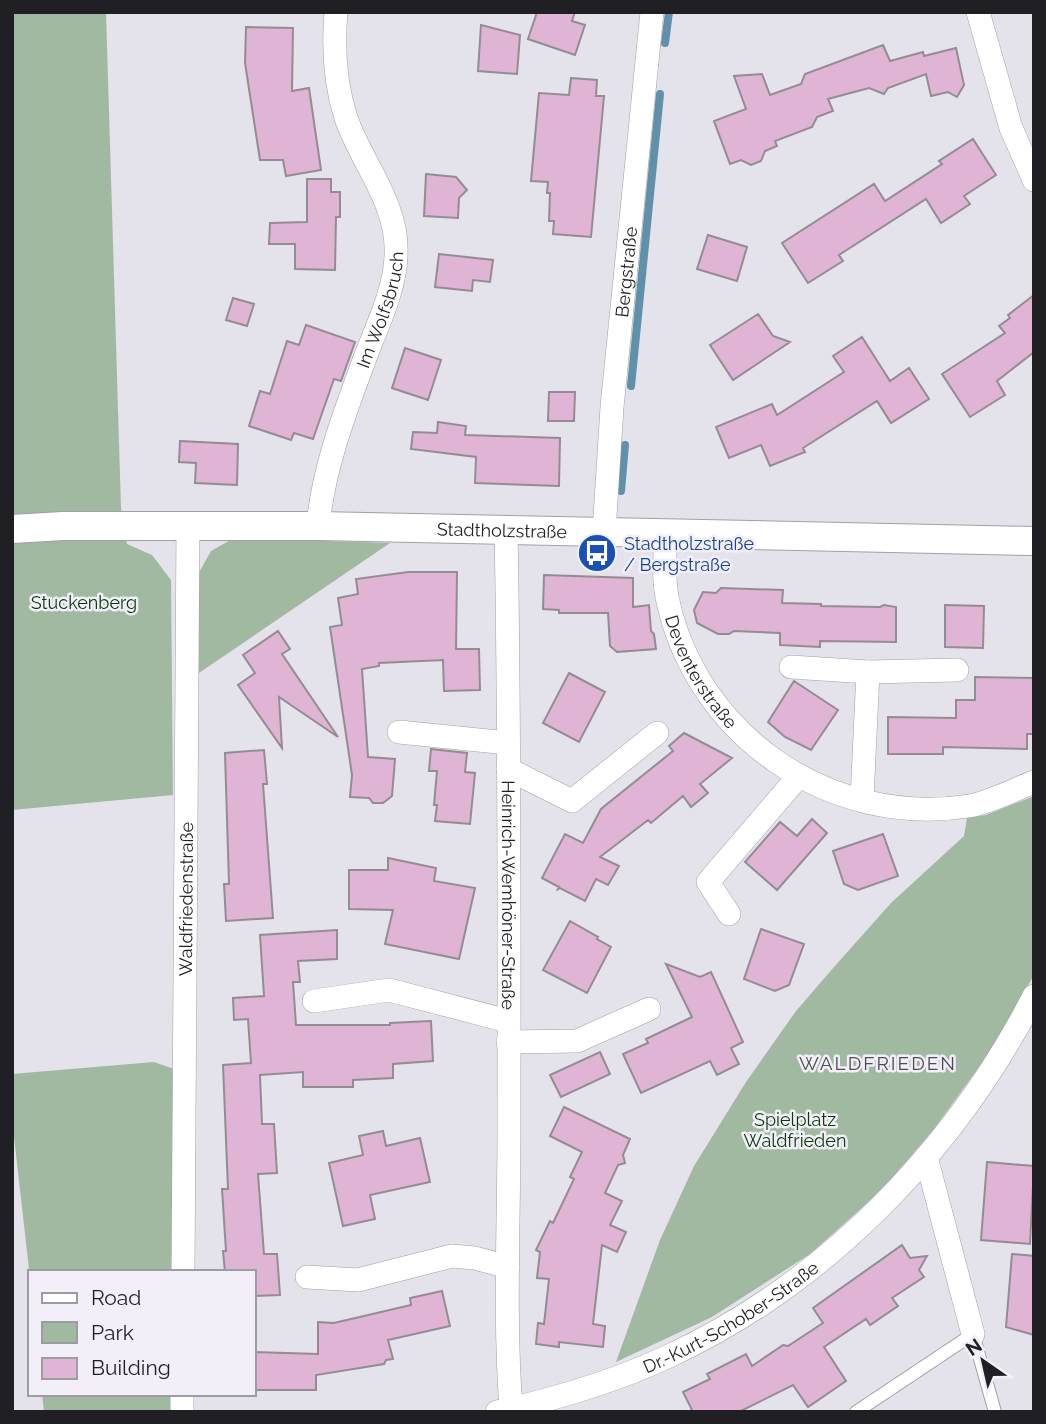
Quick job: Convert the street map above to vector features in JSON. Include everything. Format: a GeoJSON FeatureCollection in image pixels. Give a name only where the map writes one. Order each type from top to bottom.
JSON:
{"type":"FeatureCollection","features":[{"type":"Feature","properties":{"kind":"street","name":"Im Wolfsbruch"},"geometry":{"type":"LineString","coordinates":[[318,526],[320,499],[348,404],[378,325],[396,257],[394,228],[387,204],[346,118],[337,78],[336,12]]}},
{"type":"Feature","properties":{"kind":"street","name":"Bergstraße"},"geometry":{"type":"LineString","coordinates":[[604,532],[613,393],[652,12]]}},
{"type":"Feature","properties":{"kind":"street"},"geometry":{"type":"LineString","coordinates":[[978,12],[1011,128],[1034,180]]}},
{"type":"Feature","properties":{"kind":"street","name":"Waldfriedenstraße"},"geometry":{"type":"LineString","coordinates":[[183,1270],[188,526]]}},
{"type":"Feature","properties":{"kind":"street","name":"Stadtholzstraße"},"geometry":{"type":"LineString","coordinates":[[12,528],[318,526],[1034,541]]}},
{"type":"Feature","properties":{"kind":"street","name":"Heinrich-Wemhöner-Straße"},"geometry":{"type":"LineString","coordinates":[[504,1410],[508,1267],[506,531]]}},
{"type":"Feature","properties":{"kind":"street","name":"Deventerstraße"},"geometry":{"type":"LineString","coordinates":[[666,533],[664,561],[667,596],[677,633],[693,670],[711,699],[739,731],[797,777],[828,790],[897,808],[933,809],[971,805],[1034,782]]}},
{"type":"Feature","properties":{"kind":"street"},"geometry":{"type":"LineString","coordinates":[[791,667],[868,672],[957,670]]}},
{"type":"Feature","properties":{"kind":"street"},"geometry":{"type":"LineString","coordinates":[[862,799],[868,672]]}},
{"type":"Feature","properties":{"kind":"street"},"geometry":{"type":"LineString","coordinates":[[399,732],[508,743]]}},
{"type":"Feature","properties":{"kind":"street","name":"Heinrich-Wemhöner-Straße"},"geometry":{"type":"LineString","coordinates":[[508,769],[572,801],[657,733]]}},
{"type":"Feature","properties":{"kind":"street"},"geometry":{"type":"LineString","coordinates":[[729,915],[708,882],[797,777]]}},
{"type":"Feature","properties":{"kind":"street","name":"Heinrich-Wemhöner-Straße"},"geometry":{"type":"LineString","coordinates":[[314,1001],[390,990],[508,1031],[577,1041],[649,1009]]}},
{"type":"Feature","properties":{"kind":"street","name":"Dr.-Kurt-Schober-Straße"},"geometry":{"type":"LineString","coordinates":[[504,1410],[573,1393],[667,1357],[753,1310],[844,1242],[904,1183],[972,1098],[1017,1029],[1034,996]]}},
{"type":"Feature","properties":{"kind":"street"},"geometry":{"type":"LineString","coordinates":[[926,1157],[974,1334]]}},
{"type":"Feature","properties":{"kind":"street"},"geometry":{"type":"LineString","coordinates":[[307,1277],[358,1280],[452,1256],[475,1258],[508,1267]]}},
{"type":"Feature","properties":{"kind":"lane"},"geometry":{"type":"LineString","coordinates":[[856,1412],[974,1334],[995,1412]]}},
{"type":"Feature","properties":{"kind":"green space","name":"Stuckenberg"},"geometry":{"type":"Polygon","coordinates":[[[12,12],[106,12],[121,508],[127,544],[152,555],[171,580],[173,795],[12,810],[12,12]]]}},
{"type":"Feature","properties":{"kind":"green space"},"geometry":{"type":"Polygon","coordinates":[[[234,538],[390,543],[196,675],[197,576],[211,551],[234,538]]]}},
{"type":"Feature","properties":{"kind":"green space","name":"Spielplatz Waldfrieden"},"geometry":{"type":"Polygon","coordinates":[[[1034,796],[1034,975],[992,1049],[934,1129],[882,1190],[810,1254],[712,1317],[616,1362],[660,1240],[694,1166],[746,1082],[796,1011],[891,903],[964,836],[967,818],[986,815],[1034,796]]]}},
{"type":"Feature","properties":{"kind":"green space"},"geometry":{"type":"Polygon","coordinates":[[[154,1062],[174,1069],[172,1270],[29,1270],[12,1119],[12,1074],[154,1062]]]}},
{"type":"Feature","properties":{"kind":"green space"},"geometry":{"type":"Polygon","coordinates":[[[42,1396],[172,1396],[171,1412],[44,1412],[42,1396]]]}},
{"type":"Feature","properties":{"kind":"building"},"geometry":{"type":"Polygon","coordinates":[[[537,12],[575,12],[572,21],[585,25],[575,55],[528,39],[537,12]]]}},
{"type":"Feature","properties":{"kind":"building"},"geometry":{"type":"Polygon","coordinates":[[[481,25],[520,35],[517,74],[478,71],[481,25]]]}},
{"type":"Feature","properties":{"kind":"building"},"geometry":{"type":"Polygon","coordinates":[[[246,27],[293,28],[292,91],[309,88],[321,170],[286,176],[283,160],[260,160],[245,63],[246,27]]]}},
{"type":"Feature","properties":{"kind":"building"},"geometry":{"type":"Polygon","coordinates":[[[883,45],[890,61],[923,52],[924,56],[956,48],[964,85],[957,97],[948,92],[931,96],[926,74],[888,88],[884,94],[869,88],[828,99],[833,111],[817,117],[812,127],[775,141],[777,146],[765,151],[761,161],[751,165],[741,160],[730,164],[714,121],[746,109],[734,76],[762,74],[770,95],[801,84],[805,74],[883,45]]]}},
{"type":"Feature","properties":{"kind":"building"},"geometry":{"type":"Polygon","coordinates":[[[571,78],[597,80],[596,96],[604,96],[591,237],[553,234],[554,221],[549,221],[548,182],[531,181],[539,93],[569,95],[571,78]]]}},
{"type":"Feature","properties":{"kind":"building"},"geometry":{"type":"Polygon","coordinates":[[[973,139],[996,175],[964,196],[970,204],[941,223],[926,199],[839,255],[843,261],[808,283],[782,243],[874,184],[885,201],[942,164],[939,161],[973,139]]]}},
{"type":"Feature","properties":{"kind":"building"},"geometry":{"type":"Polygon","coordinates":[[[426,174],[456,177],[467,190],[459,198],[458,218],[424,216],[426,174]]]}},
{"type":"Feature","properties":{"kind":"building"},"geometry":{"type":"Polygon","coordinates":[[[307,179],[331,179],[331,192],[340,192],[340,217],[336,217],[335,270],[295,269],[295,244],[269,244],[270,223],[307,222],[307,179]]]}},
{"type":"Feature","properties":{"kind":"building"},"geometry":{"type":"Polygon","coordinates":[[[708,235],[747,247],[737,281],[697,269],[708,235]]]}},
{"type":"Feature","properties":{"kind":"building"},"geometry":{"type":"Polygon","coordinates":[[[439,254],[493,260],[490,282],[473,280],[472,291],[435,287],[439,254]]]}},
{"type":"Feature","properties":{"kind":"building"},"geometry":{"type":"Polygon","coordinates":[[[1034,295],[1034,352],[997,381],[1005,395],[970,417],[942,374],[1005,333],[999,326],[1010,318],[1008,315],[1034,295]]]}},
{"type":"Feature","properties":{"kind":"building"},"geometry":{"type":"Polygon","coordinates":[[[233,298],[254,304],[247,326],[226,320],[233,298]]]}},
{"type":"Feature","properties":{"kind":"building"},"geometry":{"type":"Polygon","coordinates":[[[758,314],[773,336],[790,342],[733,380],[710,345],[758,314]]]}},
{"type":"Feature","properties":{"kind":"building"},"geometry":{"type":"Polygon","coordinates":[[[306,325],[355,342],[341,381],[334,379],[313,439],[294,433],[291,440],[249,426],[260,391],[270,394],[287,341],[299,345],[306,325]]]}},
{"type":"Feature","properties":{"kind":"building"},"geometry":{"type":"Polygon","coordinates":[[[862,337],[890,381],[909,368],[929,399],[891,423],[877,401],[803,448],[805,452],[770,466],[761,445],[729,458],[716,427],[772,404],[777,415],[844,372],[833,356],[862,337]]]}},
{"type":"Feature","properties":{"kind":"building"},"geometry":{"type":"Polygon","coordinates":[[[405,348],[441,360],[428,400],[392,388],[405,348]]]}},
{"type":"Feature","properties":{"kind":"building"},"geometry":{"type":"Polygon","coordinates":[[[549,392],[575,392],[574,421],[548,421],[549,392]]]}},
{"type":"Feature","properties":{"kind":"building"},"geometry":{"type":"Polygon","coordinates":[[[438,422],[466,426],[465,435],[560,438],[559,486],[475,483],[476,457],[411,449],[413,432],[437,433],[438,422]]]}},
{"type":"Feature","properties":{"kind":"building"},"geometry":{"type":"Polygon","coordinates":[[[180,441],[238,444],[237,485],[195,483],[196,463],[179,462],[180,441]]]}},
{"type":"Feature","properties":{"kind":"building"},"geometry":{"type":"Polygon","coordinates":[[[408,572],[457,572],[456,649],[479,649],[480,690],[444,691],[443,660],[379,663],[379,666],[362,669],[368,757],[395,759],[392,796],[383,803],[373,803],[369,798],[350,797],[352,775],[330,627],[342,625],[338,598],[358,594],[356,579],[408,572]]]}},
{"type":"Feature","properties":{"kind":"building"},"geometry":{"type":"Polygon","coordinates":[[[544,575],[633,578],[633,607],[649,605],[651,631],[656,649],[617,652],[610,646],[608,613],[559,613],[559,610],[543,609],[544,575]]]}},
{"type":"Feature","properties":{"kind":"building"},"geometry":{"type":"Polygon","coordinates":[[[721,588],[783,590],[782,603],[896,607],[896,642],[820,641],[820,647],[780,645],[780,633],[734,631],[718,634],[697,623],[694,610],[703,592],[716,593],[721,588]]]}},
{"type":"Feature","properties":{"kind":"building"},"geometry":{"type":"Polygon","coordinates":[[[945,605],[984,606],[983,648],[945,647],[945,605]]]}},
{"type":"Feature","properties":{"kind":"building"},"geometry":{"type":"Polygon","coordinates":[[[278,631],[290,649],[282,654],[338,737],[279,697],[282,748],[238,685],[255,673],[243,655],[278,631]]]}},
{"type":"Feature","properties":{"kind":"building"},"geometry":{"type":"Polygon","coordinates":[[[569,673],[605,692],[579,742],[543,723],[569,673]]]}},
{"type":"Feature","properties":{"kind":"building"},"geometry":{"type":"Polygon","coordinates":[[[975,677],[1034,678],[1034,734],[1027,734],[1027,749],[943,747],[943,754],[888,754],[888,717],[956,718],[956,700],[975,700],[975,677]]]}},
{"type":"Feature","properties":{"kind":"building"},"geometry":{"type":"Polygon","coordinates":[[[794,681],[838,710],[811,750],[785,737],[768,722],[794,681]]]}},
{"type":"Feature","properties":{"kind":"building"},"geometry":{"type":"Polygon","coordinates":[[[684,733],[732,758],[700,784],[708,793],[691,807],[683,796],[651,823],[648,820],[600,857],[619,866],[608,885],[596,879],[585,901],[558,889],[559,887],[542,878],[565,834],[583,843],[601,809],[673,751],[669,746],[684,733]]]}},
{"type":"Feature","properties":{"kind":"building"},"geometry":{"type":"Polygon","coordinates":[[[431,749],[467,753],[465,772],[475,773],[470,824],[435,821],[437,771],[429,771],[431,749]]]}},
{"type":"Feature","properties":{"kind":"building"},"geometry":{"type":"Polygon","coordinates":[[[264,750],[267,784],[263,784],[273,918],[226,921],[224,884],[229,884],[225,753],[264,750]]]}},
{"type":"Feature","properties":{"kind":"building"},"geometry":{"type":"Polygon","coordinates":[[[812,819],[827,833],[777,890],[745,862],[780,822],[797,836],[812,819]]]}},
{"type":"Feature","properties":{"kind":"building"},"geometry":{"type":"Polygon","coordinates":[[[883,834],[898,876],[858,890],[844,884],[833,851],[883,834]]]}},
{"type":"Feature","properties":{"kind":"building"},"geometry":{"type":"Polygon","coordinates":[[[388,858],[436,868],[434,881],[475,888],[459,959],[385,944],[393,910],[349,909],[349,870],[388,870],[388,858]]]}},
{"type":"Feature","properties":{"kind":"building"},"geometry":{"type":"Polygon","coordinates":[[[570,921],[611,947],[587,993],[543,970],[570,921]]]}},
{"type":"Feature","properties":{"kind":"building"},"geometry":{"type":"Polygon","coordinates":[[[761,929],[804,944],[789,985],[775,991],[744,979],[761,929]]]}},
{"type":"Feature","properties":{"kind":"building"},"geometry":{"type":"Polygon","coordinates":[[[337,930],[337,959],[298,961],[300,982],[293,982],[296,1025],[390,1025],[431,1021],[433,1061],[393,1064],[393,1078],[353,1080],[353,1087],[303,1087],[303,1072],[260,1075],[262,1124],[274,1124],[277,1173],[258,1174],[264,1254],[277,1254],[280,1295],[256,1296],[256,1270],[225,1270],[222,1189],[228,1189],[223,1065],[251,1063],[248,1019],[234,1020],[233,998],[264,996],[260,935],[337,930]]]}},
{"type":"Feature","properties":{"kind":"building"},"geometry":{"type":"Polygon","coordinates":[[[666,964],[700,977],[711,972],[743,1042],[731,1048],[739,1064],[717,1075],[710,1061],[641,1093],[623,1054],[648,1043],[646,1039],[692,1017],[666,964]]]}},
{"type":"Feature","properties":{"kind":"building"},"geometry":{"type":"Polygon","coordinates":[[[600,1052],[610,1074],[561,1097],[550,1075],[600,1052]]]}},
{"type":"Feature","properties":{"kind":"building"},"geometry":{"type":"Polygon","coordinates":[[[564,1107],[630,1139],[623,1155],[625,1163],[618,1165],[605,1193],[622,1201],[610,1225],[626,1232],[617,1252],[602,1245],[593,1324],[605,1326],[603,1347],[559,1342],[559,1347],[536,1344],[538,1323],[544,1324],[549,1279],[537,1278],[540,1252],[536,1250],[550,1221],[553,1223],[574,1179],[570,1177],[582,1152],[550,1136],[564,1107]]]}},
{"type":"Feature","properties":{"kind":"building"},"geometry":{"type":"Polygon","coordinates":[[[383,1131],[386,1146],[420,1138],[430,1182],[370,1195],[375,1219],[343,1226],[329,1163],[363,1155],[359,1136],[383,1131]]]}},
{"type":"Feature","properties":{"kind":"building"},"geometry":{"type":"Polygon","coordinates":[[[987,1162],[1034,1166],[1030,1244],[981,1240],[987,1162]]]}},
{"type":"Feature","properties":{"kind":"building"},"geometry":{"type":"Polygon","coordinates":[[[902,1245],[910,1258],[927,1256],[919,1270],[924,1277],[892,1298],[898,1306],[870,1325],[866,1319],[824,1347],[846,1381],[808,1407],[793,1385],[739,1412],[693,1412],[683,1392],[710,1379],[707,1374],[746,1354],[752,1366],[823,1323],[813,1308],[902,1245]]]}},
{"type":"Feature","properties":{"kind":"building"},"geometry":{"type":"Polygon","coordinates":[[[1012,1254],[1034,1256],[1034,1335],[1006,1327],[1012,1254]]]}},
{"type":"Feature","properties":{"kind":"building"},"geometry":{"type":"Polygon","coordinates":[[[442,1291],[450,1326],[388,1340],[393,1359],[386,1360],[384,1364],[316,1375],[316,1390],[256,1390],[256,1352],[318,1354],[318,1322],[334,1323],[411,1305],[410,1298],[442,1291]]]}},
{"type":"Feature","properties":{"kind":"waterway"},"geometry":{"type":"LineString","coordinates":[[665,43],[669,12]]}},
{"type":"Feature","properties":{"kind":"waterway"},"geometry":{"type":"LineString","coordinates":[[631,386],[660,94]]}},
{"type":"Feature","properties":{"kind":"waterway"},"geometry":{"type":"LineString","coordinates":[[621,491],[625,445]]}},
{"type":"Feature","properties":{"kind":"place","name":"Stadtholzstraße / Bergstraße"},"geometry":{"type":"Point","coordinates":[597,553]}},
{"type":"Feature","properties":{"kind":"district","name":"WALDFRIEDEN"},"geometry":{"type":"Point","coordinates":[878,1063]}}]}
